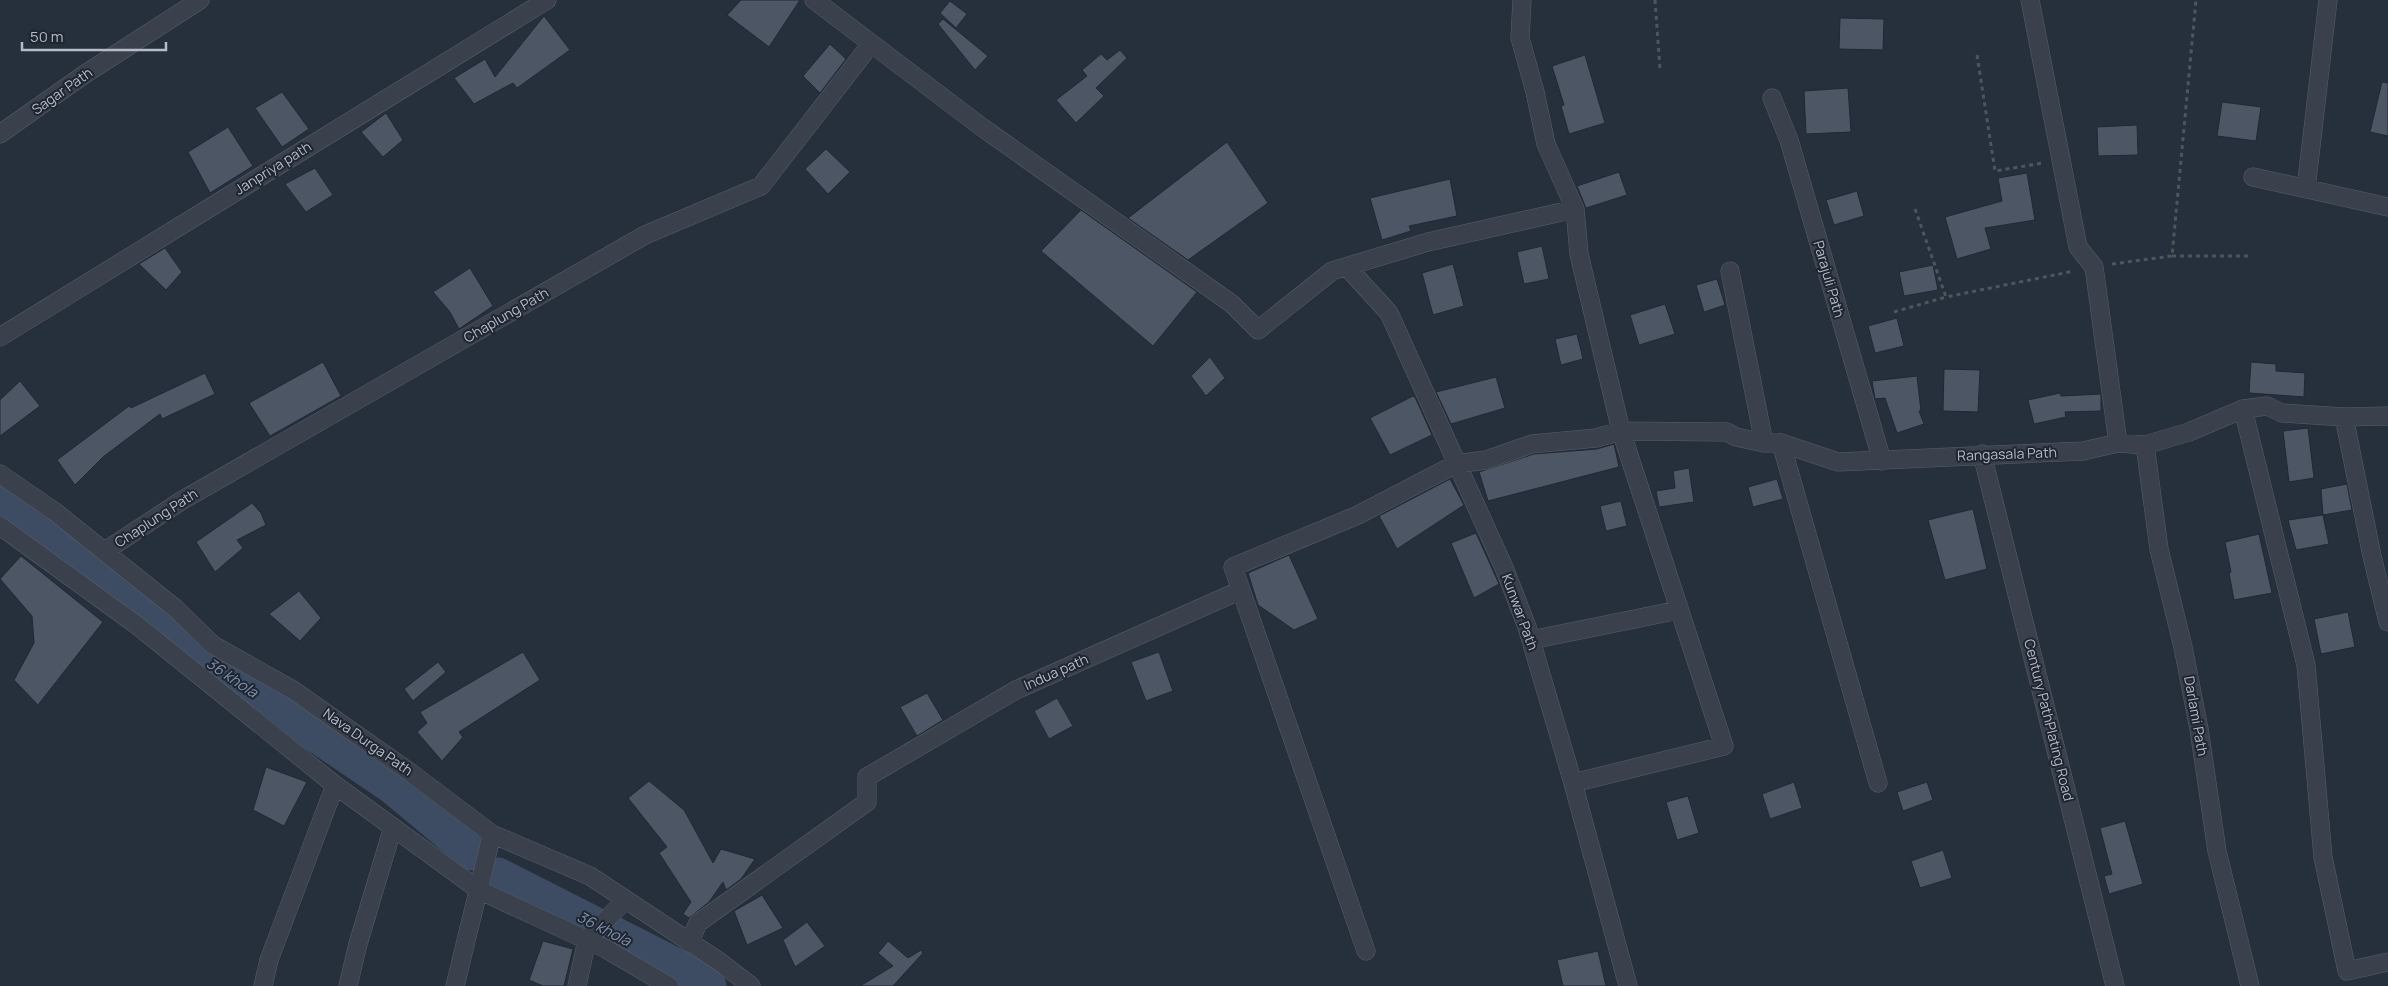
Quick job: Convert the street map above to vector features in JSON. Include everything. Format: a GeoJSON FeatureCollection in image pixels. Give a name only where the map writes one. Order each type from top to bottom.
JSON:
{"type":"FeatureCollection","features":[{"type":"Feature","properties":{"kind":"street","name":"Sagar Path"},"geometry":{"type":"LineString","coordinates":[[0,134],[86,74],[200,0]]}},
{"type":"Feature","properties":{"kind":"street","name":"Janpriya path"},"geometry":{"type":"LineString","coordinates":[[0,337],[547,0]]}},
{"type":"Feature","properties":{"kind":"street"},"geometry":{"type":"LineString","coordinates":[[814,0],[983,128],[1232,304],[1258,330],[1332,271],[1428,242],[1575,209]]}},
{"type":"Feature","properties":{"kind":"street"},"geometry":{"type":"LineString","coordinates":[[1522,0],[1520,38],[1535,92],[1546,144],[1575,209],[1579,254],[1621,431],[1724,746],[1574,782]]}},
{"type":"Feature","properties":{"kind":"street"},"geometry":{"type":"LineString","coordinates":[[2030,0],[2078,247],[2094,267],[2118,443]]}},
{"type":"Feature","properties":{"kind":"street"},"geometry":{"type":"LineString","coordinates":[[2306,189],[2328,0]]}},
{"type":"Feature","properties":{"kind":"street","name":"Chaplung Path"},"geometry":{"type":"LineString","coordinates":[[105,551],[180,501],[645,236],[761,186],[871,44]]}},
{"type":"Feature","properties":{"kind":"street","name":"Parajuli Path"},"geometry":{"type":"LineString","coordinates":[[1772,98],[1789,140],[1882,461]]}},
{"type":"Feature","properties":{"kind":"street"},"geometry":{"type":"LineString","coordinates":[[2253,177],[2388,207]]}},
{"type":"Feature","properties":{"kind":"street","name":"Kunwar Path"},"geometry":{"type":"LineString","coordinates":[[1347,267],[1389,314],[1505,570],[1531,640],[1574,782],[1628,986]]}},
{"type":"Feature","properties":{"kind":"street"},"geometry":{"type":"LineString","coordinates":[[1730,271],[1772,443],[1878,783]]}},
{"type":"Feature","properties":{"kind":"street","name":"Rangasala Path"},"geometry":{"type":"LineString","coordinates":[[1456,464],[1486,460],[1532,444],[1596,438],[1621,431],[1727,432],[1736,437],[1772,443],[1838,462],[1982,454],[2083,451],[2118,443],[2145,445],[2189,432],[2243,409],[2268,406],[2282,412],[2344,417],[2388,416]]}},
{"type":"Feature","properties":{"kind":"street"},"geometry":{"type":"LineString","coordinates":[[2243,409],[2306,666],[2323,858],[2347,971],[2388,962]]}},
{"type":"Feature","properties":{"kind":"street"},"geometry":{"type":"LineString","coordinates":[[2344,417],[2372,556],[2388,622]]}},
{"type":"Feature","properties":{"kind":"street","name":"Darlami Path"},"geometry":{"type":"LineString","coordinates":[[2145,445],[2159,549],[2183,647],[2199,730],[2217,851],[2250,986]]}},
{"type":"Feature","properties":{"kind":"street","name":"Century PathPlating Road"},"geometry":{"type":"LineString","coordinates":[[1982,454],[2114,986]]}},
{"type":"Feature","properties":{"kind":"street"},"geometry":{"type":"LineString","coordinates":[[1366,951],[1233,567],[1358,515],[1456,464]]}},
{"type":"Feature","properties":{"kind":"street","name":"Nava Durga Path"},"geometry":{"type":"LineString","coordinates":[[0,474],[54,511],[105,551],[176,609],[213,645],[293,690],[412,773],[492,834],[590,876],[720,962],[751,986]]}},
{"type":"Feature","properties":{"kind":"street"},"geometry":{"type":"LineString","coordinates":[[0,526],[138,626],[335,785],[478,890],[587,940],[670,986]]}},
{"type":"Feature","properties":{"kind":"street","name":"Indua path"},"geometry":{"type":"LineString","coordinates":[[689,943],[698,923],[867,802],[867,777],[1016,690],[1241,590]]}},
{"type":"Feature","properties":{"kind":"street"},"geometry":{"type":"LineString","coordinates":[[1531,640],[1679,610]]}},
{"type":"Feature","properties":{"kind":"street"},"geometry":{"type":"LineString","coordinates":[[263,986],[269,960],[335,785]]}},
{"type":"Feature","properties":{"kind":"street"},"geometry":{"type":"LineString","coordinates":[[348,986],[358,944],[393,827]]}},
{"type":"Feature","properties":{"kind":"street"},"geometry":{"type":"LineString","coordinates":[[455,986],[492,834]]}},
{"type":"Feature","properties":{"kind":"street"},"geometry":{"type":"LineString","coordinates":[[577,986],[587,940],[624,900]]}},
{"type":"Feature","properties":{"kind":"path"},"geometry":{"type":"LineString","coordinates":[[1655,0],[1660,69]]}},
{"type":"Feature","properties":{"kind":"path"},"geometry":{"type":"LineString","coordinates":[[2172,256],[2196,0]]}},
{"type":"Feature","properties":{"kind":"path"},"geometry":{"type":"LineString","coordinates":[[1977,55],[1995,171],[2061,160]]}},
{"type":"Feature","properties":{"kind":"path"},"geometry":{"type":"LineString","coordinates":[[1915,209],[1946,297]]}},
{"type":"Feature","properties":{"kind":"path"},"geometry":{"type":"LineString","coordinates":[[1894,312],[1946,297],[2094,267],[2172,256],[2250,256]]}},
{"type":"Feature","properties":{"kind":"building"},"geometry":{"type":"Polygon","coordinates":[[[741,0],[800,0],[769,47],[727,15],[741,0]]]}},
{"type":"Feature","properties":{"kind":"building"},"geometry":{"type":"Polygon","coordinates":[[[950,1],[967,14],[956,28],[940,13],[950,1]]]}},
{"type":"Feature","properties":{"kind":"building"},"geometry":{"type":"Polygon","coordinates":[[[544,16],[570,50],[517,88],[513,83],[474,104],[454,78],[485,59],[495,77],[544,16]]]}},
{"type":"Feature","properties":{"kind":"building"},"geometry":{"type":"Polygon","coordinates":[[[1840,18],[1884,19],[1883,50],[1839,49],[1840,18]]]}},
{"type":"Feature","properties":{"kind":"building"},"geometry":{"type":"Polygon","coordinates":[[[943,19],[988,56],[975,70],[938,24],[943,19]]]}},
{"type":"Feature","properties":{"kind":"building"},"geometry":{"type":"Polygon","coordinates":[[[830,44],[846,59],[820,93],[803,76],[830,44]]]}},
{"type":"Feature","properties":{"kind":"building"},"geometry":{"type":"Polygon","coordinates":[[[1120,50],[1127,58],[1096,88],[1104,96],[1076,123],[1056,100],[1087,76],[1082,70],[1101,54],[1107,60],[1120,50]]]}},
{"type":"Feature","properties":{"kind":"building"},"geometry":{"type":"Polygon","coordinates":[[[1585,55],[1605,123],[1569,134],[1561,106],[1564,105],[1552,66],[1585,55]]]}},
{"type":"Feature","properties":{"kind":"building"},"geometry":{"type":"Polygon","coordinates":[[[2382,82],[2388,83],[2388,136],[2370,132],[2382,82]]]}},
{"type":"Feature","properties":{"kind":"building"},"geometry":{"type":"Polygon","coordinates":[[[1848,88],[1851,132],[1806,134],[1804,91],[1848,88]]]}},
{"type":"Feature","properties":{"kind":"building"},"geometry":{"type":"Polygon","coordinates":[[[282,92],[309,129],[282,147],[255,108],[282,92]]]}},
{"type":"Feature","properties":{"kind":"building"},"geometry":{"type":"Polygon","coordinates":[[[2222,102],[2261,107],[2256,141],[2217,136],[2222,102]]]}},
{"type":"Feature","properties":{"kind":"building"},"geometry":{"type":"Polygon","coordinates":[[[386,113],[403,140],[383,157],[361,132],[386,113]]]}},
{"type":"Feature","properties":{"kind":"building"},"geometry":{"type":"Polygon","coordinates":[[[2137,125],[2138,155],[2098,156],[2097,127],[2137,125]]]}},
{"type":"Feature","properties":{"kind":"building"},"geometry":{"type":"Polygon","coordinates":[[[228,127],[253,166],[210,193],[188,152],[228,127]]]}},
{"type":"Feature","properties":{"kind":"building"},"geometry":{"type":"Polygon","coordinates":[[[1227,142],[1268,203],[1188,260],[1128,218],[1227,142]]]}},
{"type":"Feature","properties":{"kind":"building"},"geometry":{"type":"Polygon","coordinates":[[[826,149],[850,172],[828,194],[805,169],[826,149]]]}},
{"type":"Feature","properties":{"kind":"building"},"geometry":{"type":"Polygon","coordinates":[[[315,168],[333,195],[306,212],[285,184],[315,168]]]}},
{"type":"Feature","properties":{"kind":"building"},"geometry":{"type":"Polygon","coordinates":[[[1619,172],[1627,195],[1586,208],[1577,186],[1619,172]]]}},
{"type":"Feature","properties":{"kind":"building"},"geometry":{"type":"Polygon","coordinates":[[[2027,173],[2035,220],[1985,228],[1991,249],[1957,259],[1945,217],[2002,201],[1998,178],[2027,173]]]}},
{"type":"Feature","properties":{"kind":"building"},"geometry":{"type":"Polygon","coordinates":[[[1450,179],[1457,216],[1409,226],[1411,231],[1382,240],[1370,198],[1450,179]]]}},
{"type":"Feature","properties":{"kind":"building"},"geometry":{"type":"Polygon","coordinates":[[[1857,191],[1864,216],[1834,225],[1826,200],[1857,191]]]}},
{"type":"Feature","properties":{"kind":"building"},"geometry":{"type":"Polygon","coordinates":[[[1081,210],[1197,292],[1153,346],[1041,251],[1081,210]]]}},
{"type":"Feature","properties":{"kind":"building"},"geometry":{"type":"Polygon","coordinates":[[[1542,246],[1549,279],[1524,284],[1517,252],[1542,246]]]}},
{"type":"Feature","properties":{"kind":"building"},"geometry":{"type":"Polygon","coordinates":[[[165,248],[182,272],[166,290],[139,264],[165,248]]]}},
{"type":"Feature","properties":{"kind":"building"},"geometry":{"type":"Polygon","coordinates":[[[1453,264],[1464,306],[1433,315],[1422,273],[1453,264]]]}},
{"type":"Feature","properties":{"kind":"building"},"geometry":{"type":"Polygon","coordinates":[[[1933,265],[1938,290],[1904,296],[1899,272],[1933,265]]]}},
{"type":"Feature","properties":{"kind":"building"},"geometry":{"type":"Polygon","coordinates":[[[470,268],[493,306],[459,329],[450,312],[433,292],[470,268]]]}},
{"type":"Feature","properties":{"kind":"building"},"geometry":{"type":"Polygon","coordinates":[[[1717,279],[1725,305],[1704,312],[1696,285],[1717,279]]]}},
{"type":"Feature","properties":{"kind":"building"},"geometry":{"type":"Polygon","coordinates":[[[1665,304],[1675,334],[1639,345],[1630,315],[1665,304]]]}},
{"type":"Feature","properties":{"kind":"building"},"geometry":{"type":"Polygon","coordinates":[[[1897,318],[1904,346],[1875,353],[1868,326],[1897,318]]]}},
{"type":"Feature","properties":{"kind":"building"},"geometry":{"type":"Polygon","coordinates":[[[1577,334],[1583,359],[1561,365],[1555,339],[1577,334]]]}},
{"type":"Feature","properties":{"kind":"building"},"geometry":{"type":"Polygon","coordinates":[[[1210,357],[1225,378],[1206,396],[1191,376],[1210,357]]]}},
{"type":"Feature","properties":{"kind":"building"},"geometry":{"type":"Polygon","coordinates":[[[323,362],[341,396],[270,436],[249,403],[323,362]]]}},
{"type":"Feature","properties":{"kind":"building"},"geometry":{"type":"Polygon","coordinates":[[[2251,362],[2276,364],[2276,371],[2305,373],[2304,397],[2249,393],[2251,362]]]}},
{"type":"Feature","properties":{"kind":"building"},"geometry":{"type":"Polygon","coordinates":[[[1944,369],[1980,370],[1978,412],[1943,411],[1944,369]]]}},
{"type":"Feature","properties":{"kind":"building"},"geometry":{"type":"Polygon","coordinates":[[[205,373],[215,394],[162,419],[160,414],[103,457],[75,485],[57,460],[129,406],[131,408],[205,373]]]}},
{"type":"Feature","properties":{"kind":"building"},"geometry":{"type":"Polygon","coordinates":[[[1917,376],[1921,411],[1919,411],[1924,424],[1897,433],[1885,398],[1875,399],[1872,381],[1917,376]]]}},
{"type":"Feature","properties":{"kind":"building"},"geometry":{"type":"Polygon","coordinates":[[[1496,377],[1505,408],[1451,424],[1436,392],[1496,377]]]}},
{"type":"Feature","properties":{"kind":"building"},"geometry":{"type":"Polygon","coordinates":[[[20,381],[40,406],[0,436],[0,400],[20,381]]]}},
{"type":"Feature","properties":{"kind":"building"},"geometry":{"type":"Polygon","coordinates":[[[2060,393],[2061,396],[2101,394],[2101,411],[2065,412],[2066,417],[2034,424],[2028,400],[2060,393]]]}},
{"type":"Feature","properties":{"kind":"building"},"geometry":{"type":"Polygon","coordinates":[[[1413,396],[1432,435],[1390,455],[1370,418],[1413,396]]]}},
{"type":"Feature","properties":{"kind":"building"},"geometry":{"type":"Polygon","coordinates":[[[2308,428],[2314,478],[2289,482],[2283,431],[2308,428]]]}},
{"type":"Feature","properties":{"kind":"building"},"geometry":{"type":"Polygon","coordinates":[[[1614,444],[1619,467],[1488,501],[1479,472],[1534,454],[1597,449],[1614,444]]]}},
{"type":"Feature","properties":{"kind":"building"},"geometry":{"type":"Polygon","coordinates":[[[1689,468],[1694,502],[1659,507],[1656,491],[1675,488],[1673,471],[1689,468]]]}},
{"type":"Feature","properties":{"kind":"building"},"geometry":{"type":"Polygon","coordinates":[[[1450,479],[1464,505],[1397,549],[1379,516],[1450,479]]]}},
{"type":"Feature","properties":{"kind":"building"},"geometry":{"type":"Polygon","coordinates":[[[1777,479],[1783,499],[1753,507],[1748,487],[1777,479]]]}},
{"type":"Feature","properties":{"kind":"building"},"geometry":{"type":"Polygon","coordinates":[[[2347,484],[2352,510],[2323,515],[2321,489],[2347,484]]]}},
{"type":"Feature","properties":{"kind":"building"},"geometry":{"type":"Polygon","coordinates":[[[1621,501],[1627,526],[1606,531],[1600,506],[1621,501]]]}},
{"type":"Feature","properties":{"kind":"building"},"geometry":{"type":"Polygon","coordinates":[[[252,503],[261,513],[266,525],[237,540],[243,548],[215,572],[196,542],[252,503]]]}},
{"type":"Feature","properties":{"kind":"building"},"geometry":{"type":"Polygon","coordinates":[[[1973,509],[1987,569],[1945,580],[1928,520],[1973,509]]]}},
{"type":"Feature","properties":{"kind":"building"},"geometry":{"type":"Polygon","coordinates":[[[2323,515],[2329,544],[2296,550],[2288,520],[2323,515]]]}},
{"type":"Feature","properties":{"kind":"building"},"geometry":{"type":"Polygon","coordinates":[[[1476,533],[1499,584],[1474,598],[1451,543],[1476,533]]]}},
{"type":"Feature","properties":{"kind":"building"},"geometry":{"type":"Polygon","coordinates":[[[2259,534],[2272,593],[2234,600],[2225,542],[2259,534]]]}},
{"type":"Feature","properties":{"kind":"building"},"geometry":{"type":"Polygon","coordinates":[[[1289,555],[1318,619],[1294,630],[1258,605],[1248,573],[1289,555]]]}},
{"type":"Feature","properties":{"kind":"building"},"geometry":{"type":"Polygon","coordinates":[[[21,556],[103,622],[38,705],[14,680],[34,643],[32,616],[0,579],[21,556]]]}},
{"type":"Feature","properties":{"kind":"building"},"geometry":{"type":"Polygon","coordinates":[[[299,591],[321,618],[300,641],[269,614],[299,591]]]}},
{"type":"Feature","properties":{"kind":"building"},"geometry":{"type":"Polygon","coordinates":[[[2348,612],[2355,647],[2321,654],[2314,619],[2348,612]]]}},
{"type":"Feature","properties":{"kind":"building"},"geometry":{"type":"Polygon","coordinates":[[[523,652],[540,680],[459,732],[463,737],[442,761],[417,732],[427,723],[420,712],[523,652]]]}},
{"type":"Feature","properties":{"kind":"building"},"geometry":{"type":"Polygon","coordinates":[[[1159,652],[1173,691],[1146,701],[1131,662],[1159,652]]]}},
{"type":"Feature","properties":{"kind":"building"},"geometry":{"type":"Polygon","coordinates":[[[438,662],[446,672],[413,701],[404,689],[438,662]]]}},
{"type":"Feature","properties":{"kind":"building"},"geometry":{"type":"Polygon","coordinates":[[[927,693],[943,720],[917,736],[900,707],[927,693]]]}},
{"type":"Feature","properties":{"kind":"building"},"geometry":{"type":"Polygon","coordinates":[[[1057,698],[1073,726],[1049,739],[1034,711],[1057,698]]]}},
{"type":"Feature","properties":{"kind":"building"},"geometry":{"type":"Polygon","coordinates":[[[266,767],[307,782],[284,826],[253,810],[266,767]]]}},
{"type":"Feature","properties":{"kind":"building"},"geometry":{"type":"Polygon","coordinates":[[[649,781],[684,810],[713,863],[721,849],[755,859],[741,879],[726,890],[723,882],[709,902],[689,918],[683,914],[691,902],[659,853],[667,847],[628,798],[649,781]]]}},
{"type":"Feature","properties":{"kind":"building"},"geometry":{"type":"Polygon","coordinates":[[[1794,782],[1802,808],[1770,819],[1762,794],[1794,782]]]}},
{"type":"Feature","properties":{"kind":"building"},"geometry":{"type":"Polygon","coordinates":[[[1927,782],[1933,800],[1903,811],[1897,792],[1927,782]]]}},
{"type":"Feature","properties":{"kind":"building"},"geometry":{"type":"Polygon","coordinates":[[[1688,796],[1699,833],[1677,840],[1666,802],[1688,796]]]}},
{"type":"Feature","properties":{"kind":"building"},"geometry":{"type":"Polygon","coordinates":[[[2125,821],[2143,884],[2109,894],[2104,876],[2112,874],[2100,828],[2125,821]]]}},
{"type":"Feature","properties":{"kind":"building"},"geometry":{"type":"Polygon","coordinates":[[[1943,850],[1952,878],[1920,888],[1911,861],[1943,850]]]}},
{"type":"Feature","properties":{"kind":"building"},"geometry":{"type":"Polygon","coordinates":[[[762,895],[783,928],[747,945],[734,911],[762,895]]]}},
{"type":"Feature","properties":{"kind":"building"},"geometry":{"type":"Polygon","coordinates":[[[807,922],[825,946],[795,967],[783,940],[807,922]]]}},
{"type":"Feature","properties":{"kind":"building"},"geometry":{"type":"Polygon","coordinates":[[[543,941],[573,949],[564,986],[543,986],[529,980],[543,941]]]}},
{"type":"Feature","properties":{"kind":"building"},"geometry":{"type":"Polygon","coordinates":[[[888,941],[908,958],[921,950],[923,953],[893,986],[860,986],[893,966],[878,953],[888,941]]]}},
{"type":"Feature","properties":{"kind":"building"},"geometry":{"type":"Polygon","coordinates":[[[1598,951],[1606,986],[1563,986],[1557,960],[1598,951]]]}},
{"type":"Feature","properties":{"kind":"waterway","name":"36 khola"},"geometry":{"type":"LineString","coordinates":[[0,493],[170,636],[393,787],[472,853]]}},
{"type":"Feature","properties":{"kind":"waterway","name":"36 khola"},"geometry":{"type":"LineString","coordinates":[[498,875],[693,974],[709,986]]}}]}
